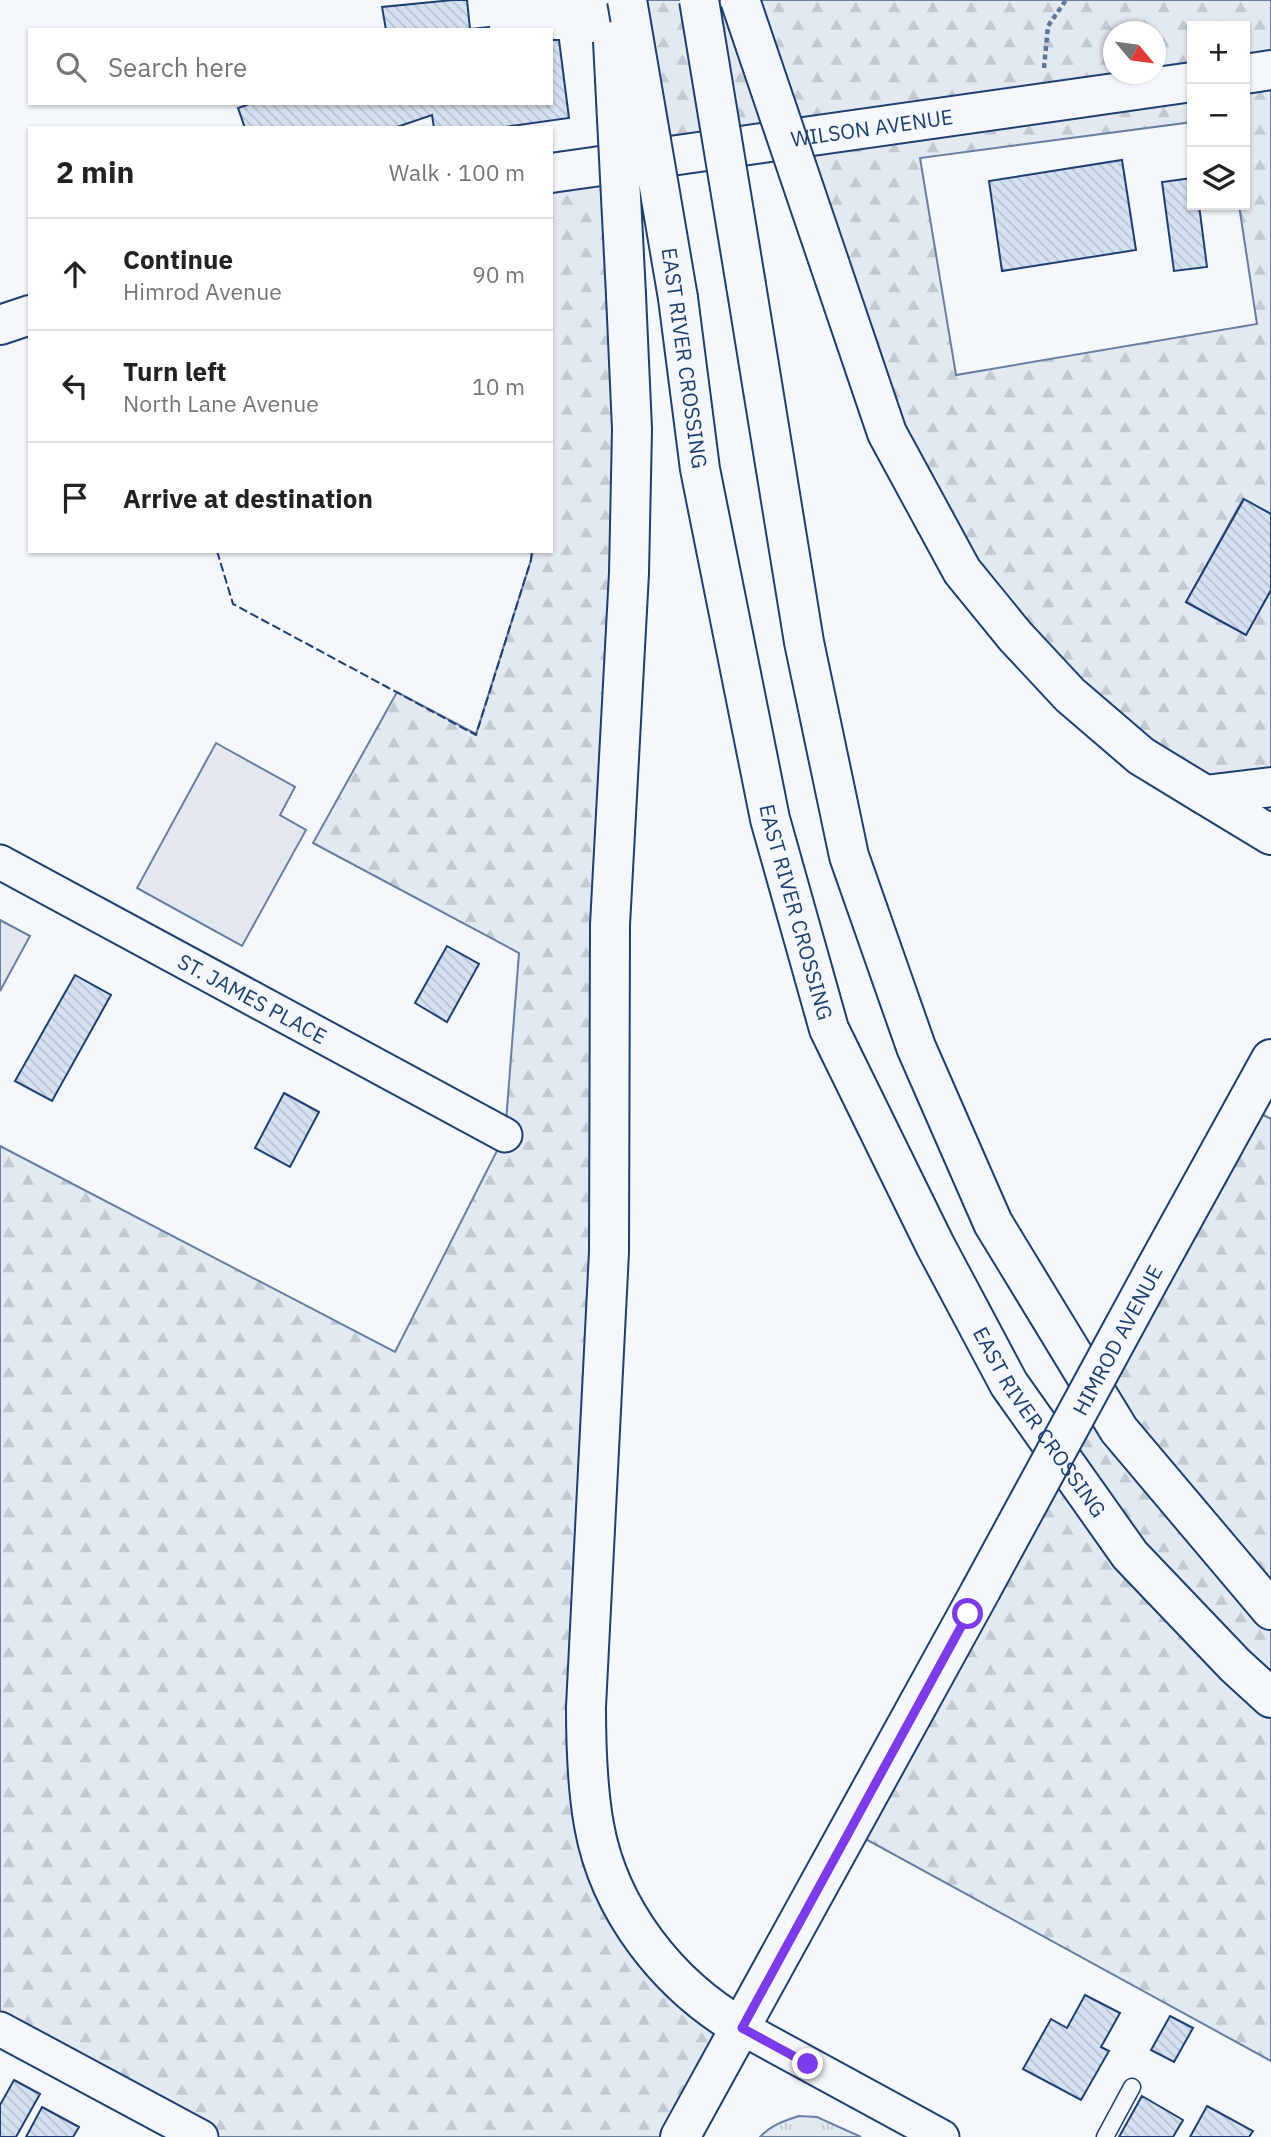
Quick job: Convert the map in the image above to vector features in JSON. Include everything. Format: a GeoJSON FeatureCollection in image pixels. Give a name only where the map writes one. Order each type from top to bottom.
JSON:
{"type":"FeatureCollection","features":[{"type":"Feature","properties":{"kind":"main road"},"geometry":{"type":"LineString","coordinates":[[611,0],[632,429],[610,925],[610,1252],[586,1707],[586,1765],[594,1828],[613,1888],[627,1914],[666,1969],[715,2012],[742,2028]]}},
{"type":"Feature","properties":{"kind":"main road","name":"EAST RIVER CROSSING"},"geometry":{"type":"LineString","coordinates":[[628,0],[678,298],[700,469],[769,819],[829,1029],[934,1245],[1009,1384],[1130,1555],[1226,1656],[1271,1698]]}},
{"type":"Feature","properties":{"kind":"main road"},"geometry":{"type":"LineString","coordinates":[[699,0],[804,642],[849,856],[916,1047],[993,1223],[1119,1430],[1271,1611]]}},
{"type":"Feature","properties":{"kind":"main road"},"geometry":{"type":"LineString","coordinates":[[740,0],[887,433],[962,571],[1015,636],[1070,695],[1141,756],[1271,835]]}},
{"type":"Feature","properties":{"kind":"main road"},"geometry":{"type":"LineString","coordinates":[[1250,73],[1271,70]]}},
{"type":"Feature","properties":{"kind":"main road","name":"WILSON AVENUE"},"geometry":{"type":"LineString","coordinates":[[553,173],[1187,83]]}},
{"type":"Feature","properties":{"kind":"main road"},"geometry":{"type":"LineString","coordinates":[[0,325],[28,317]]}},
{"type":"Feature","properties":{"kind":"main road"},"geometry":{"type":"LineString","coordinates":[[1205,795],[1271,787]]}},
{"type":"Feature","properties":{"kind":"main road","name":"HIMROD AVENUE"},"geometry":{"type":"LineString","coordinates":[[680,2137],[1271,1059]]}},
{"type":"Feature","properties":{"kind":"street","name":"ST. JAMES PLACE"},"geometry":{"type":"LineString","coordinates":[[0,862],[505,1135]]}},
{"type":"Feature","properties":{"kind":"street"},"geometry":{"type":"LineString","coordinates":[[742,2028],[942,2137]]}},
{"type":"Feature","properties":{"kind":"street"},"geometry":{"type":"LineString","coordinates":[[0,2029],[201,2137]]}},
{"type":"Feature","properties":{"kind":"lane"},"geometry":{"type":"LineString","coordinates":[[1105,2137],[1132,2087]]}},
{"type":"Feature","properties":{"kind":"path"},"geometry":{"type":"LineString","coordinates":[[1041,103],[1048,26],[1066,0]]}},
{"type":"Feature","properties":{"kind":"green space"},"geometry":{"type":"Polygon","coordinates":[[[611,0],[1271,0],[1271,514],[1243,499],[1186,602],[1246,635],[1271,590],[1271,787],[1205,795],[962,571],[789,139],[620,171],[586,1707],[613,1888],[742,2028],[680,2137],[201,2137],[0,2029],[0,1146],[395,1352],[505,1135],[519,953],[313,843],[397,692],[476,734],[532,553],[553,553],[553,174],[619,171],[611,0]],[[1187,21],[1187,123],[920,158],[956,375],[1257,324],[1240,210],[1250,210],[1250,21],[1187,21]]]}},
{"type":"Feature","properties":{"kind":"green space"},"geometry":{"type":"Polygon","coordinates":[[[1245,1105],[1271,1119],[1271,2061],[851,1831],[1245,1105]]]}},
{"type":"Feature","properties":{"kind":"green space"},"geometry":{"type":"Polygon","coordinates":[[[799,2116],[817,2117],[861,2137],[760,2137],[773,2126],[799,2116]]]}},
{"type":"Feature","properties":{"kind":"shaded area"},"geometry":{"type":"Polygon","coordinates":[[[216,743],[295,787],[280,815],[306,830],[242,946],[137,888],[216,743]]]}},
{"type":"Feature","properties":{"kind":"shaded area"},"geometry":{"type":"Polygon","coordinates":[[[0,920],[30,936],[0,991],[0,920]]]}},
{"type":"Feature","properties":{"kind":"building"},"geometry":{"type":"Polygon","coordinates":[[[467,0],[470,28],[386,28],[382,7],[467,0]]]}},
{"type":"Feature","properties":{"kind":"building"},"geometry":{"type":"Polygon","coordinates":[[[553,40],[559,40],[569,118],[512,126],[434,126],[432,115],[400,126],[244,126],[238,108],[246,105],[553,105],[553,40]]]}},
{"type":"Feature","properties":{"kind":"building"},"geometry":{"type":"Polygon","coordinates":[[[1122,160],[1136,250],[1002,271],[989,181],[1122,160]]]}},
{"type":"Feature","properties":{"kind":"building"},"geometry":{"type":"Polygon","coordinates":[[[1187,179],[1187,210],[1200,210],[1207,267],[1174,271],[1162,182],[1187,179]]]}},
{"type":"Feature","properties":{"kind":"building"},"geometry":{"type":"Polygon","coordinates":[[[1244,499],[1271,514],[1271,590],[1246,635],[1186,602],[1244,499]]]}},
{"type":"Feature","properties":{"kind":"building"},"geometry":{"type":"Polygon","coordinates":[[[447,946],[479,964],[447,1022],[415,1003],[447,946]]]}},
{"type":"Feature","properties":{"kind":"building"},"geometry":{"type":"Polygon","coordinates":[[[75,975],[111,995],[52,1101],[15,1081],[75,975]]]}},
{"type":"Feature","properties":{"kind":"building"},"geometry":{"type":"Polygon","coordinates":[[[284,1093],[319,1112],[290,1167],[255,1148],[284,1093]]]}},
{"type":"Feature","properties":{"kind":"building"},"geometry":{"type":"Polygon","coordinates":[[[1085,1995],[1120,2013],[1101,2047],[1109,2051],[1081,2100],[1023,2069],[1051,2019],[1067,2028],[1085,1995]]]}},
{"type":"Feature","properties":{"kind":"building"},"geometry":{"type":"Polygon","coordinates":[[[1170,2016],[1193,2028],[1174,2062],[1151,2050],[1170,2016]]]}},
{"type":"Feature","properties":{"kind":"building"},"geometry":{"type":"Polygon","coordinates":[[[14,2080],[40,2094],[16,2137],[0,2137],[0,2105],[14,2080]]]}},
{"type":"Feature","properties":{"kind":"building"},"geometry":{"type":"Polygon","coordinates":[[[1142,2096],[1183,2120],[1173,2137],[1119,2137],[1142,2096]]]}},
{"type":"Feature","properties":{"kind":"building"},"geometry":{"type":"Polygon","coordinates":[[[1207,2106],[1253,2131],[1249,2137],[1190,2137],[1207,2106]]]}},
{"type":"Feature","properties":{"kind":"building"},"geometry":{"type":"Polygon","coordinates":[[[42,2107],[79,2127],[73,2137],[26,2137],[42,2107]]]}},
{"type":"Feature","properties":{"kind":"fence"},"geometry":{"type":"LineString","coordinates":[[218,553],[233,604],[476,735],[532,553]]}},
{"type":"Feature","properties":{"kind":"route"},"geometry":{"type":"LineString","coordinates":[[808,2064],[742,2028],[968,1614]]}}]}
